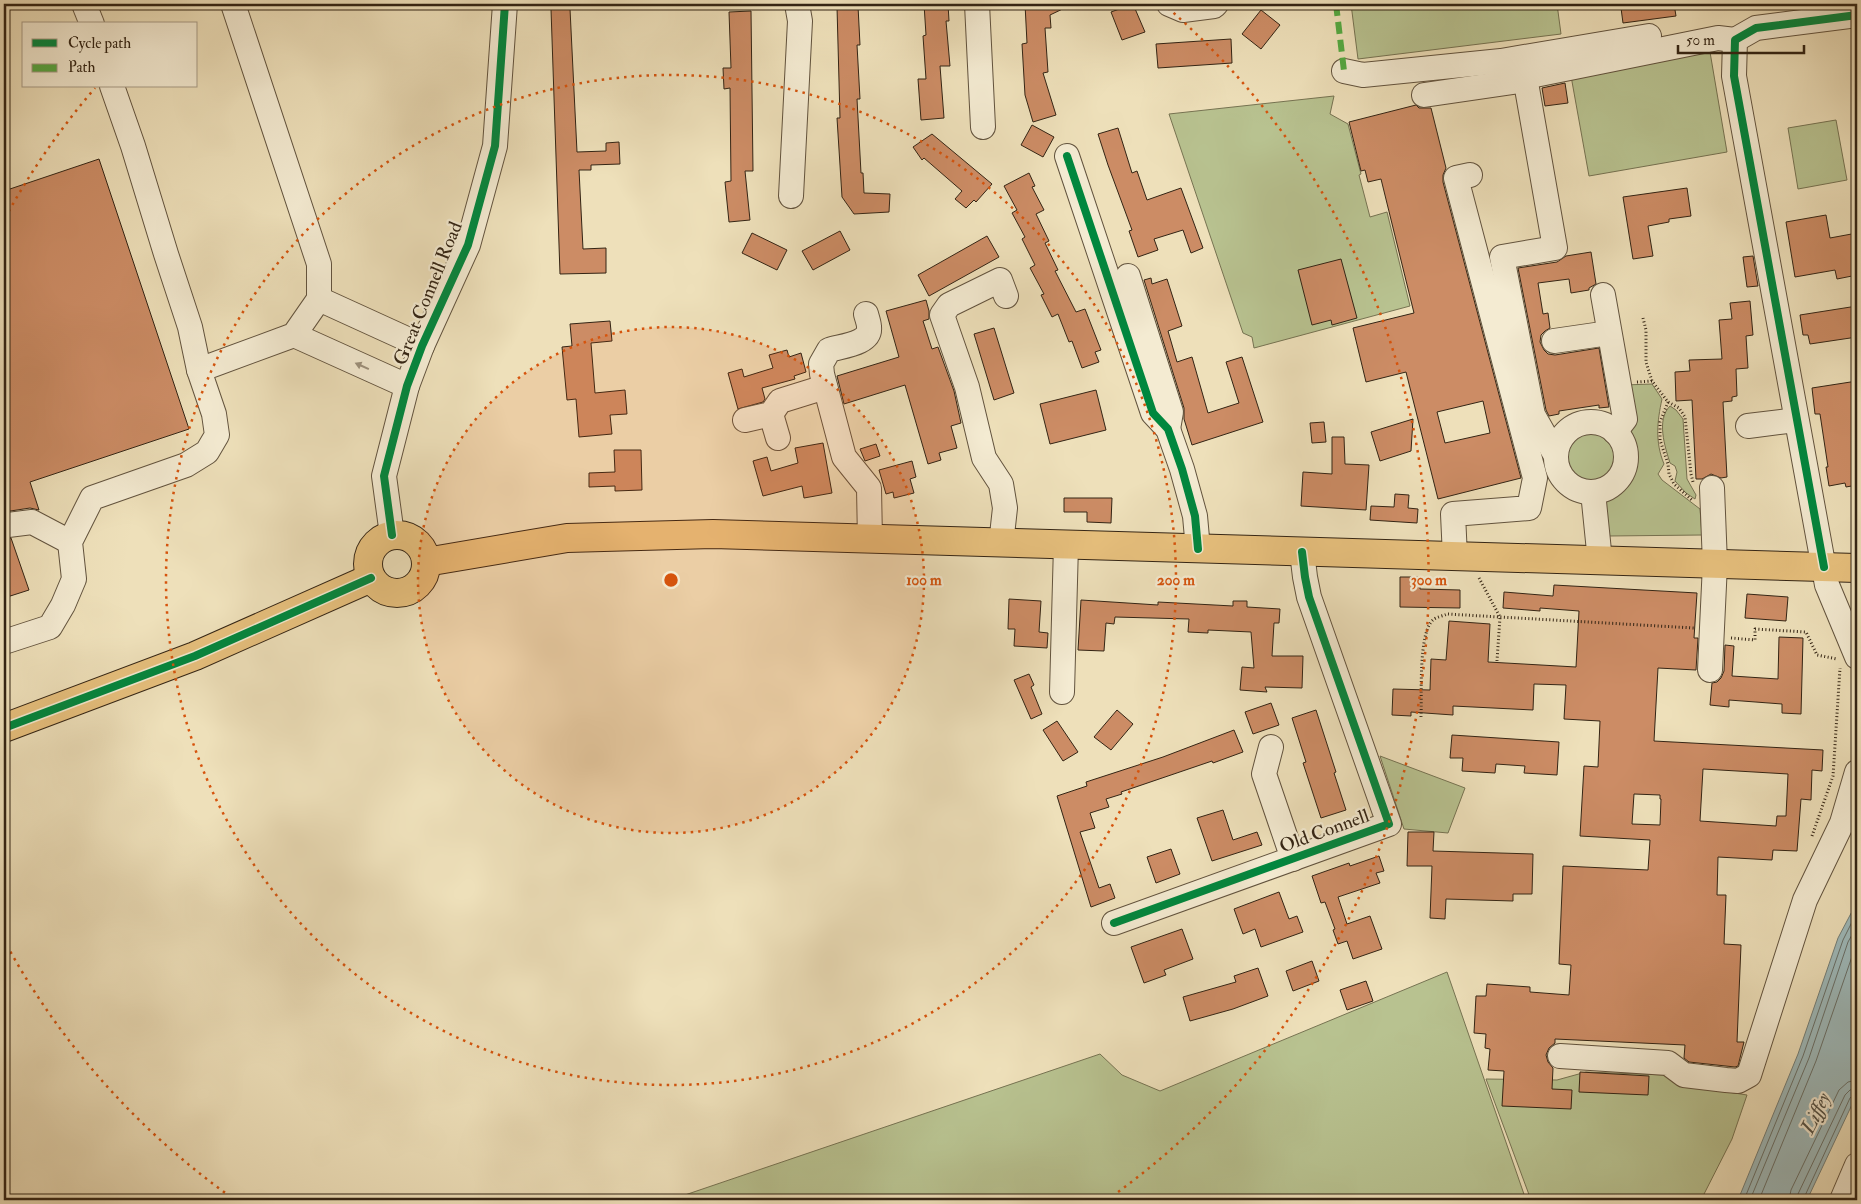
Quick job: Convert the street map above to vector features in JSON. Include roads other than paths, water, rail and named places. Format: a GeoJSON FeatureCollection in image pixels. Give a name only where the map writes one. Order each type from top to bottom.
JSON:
{"type":"FeatureCollection","features":[{"type":"Feature","properties":{"kind":"main road"},"geometry":{"type":"LineString","coordinates":[[426,562],[567,538],[713,534],[1857,568]]}},
{"type":"Feature","properties":{"kind":"main road"},"geometry":{"type":"LineString","coordinates":[[392,535],[403,535],[412,538],[424,551],[426,562],[424,574],[418,584],[409,590],[397,594],[384,591],[378,586],[371,578],[367,562],[369,552],[376,542],[392,535]]}},
{"type":"Feature","properties":{"kind":"main road"},"geometry":{"type":"LineString","coordinates":[[4,728],[195,656],[371,578]]}},
{"type":"Feature","properties":{"kind":"street"},"geometry":{"type":"LineString","coordinates":[[84,4],[91,22]]}},
{"type":"Feature","properties":{"kind":"street"},"geometry":{"type":"LineString","coordinates":[[199,370],[294,335],[319,299],[319,264],[233,4]]}},
{"type":"Feature","properties":{"kind":"street","name":"Great Connell Road"},"geometry":{"type":"LineString","coordinates":[[392,535],[384,476],[407,386],[422,346],[468,245],[495,146],[505,4]]}},
{"type":"Feature","properties":{"kind":"street"},"geometry":{"type":"LineString","coordinates":[[791,196],[800,21],[797,4]]}},
{"type":"Feature","properties":{"kind":"street"},"geometry":{"type":"LineString","coordinates":[[977,4],[983,127]]}},
{"type":"Feature","properties":{"kind":"street"},"geometry":{"type":"LineString","coordinates":[[1169,4],[1183,10],[1214,6],[1216,4]]}},
{"type":"Feature","properties":{"kind":"street"},"geometry":{"type":"LineString","coordinates":[[1424,95],[1520,81],[1525,77],[1718,38],[1735,40],[1756,28],[1857,15]]}},
{"type":"Feature","properties":{"kind":"street"},"geometry":{"type":"LineString","coordinates":[[1344,71],[1364,74],[1501,60],[1715,26],[1735,40]]}},
{"type":"Feature","properties":{"kind":"street"},"geometry":{"type":"LineString","coordinates":[[1735,40],[1734,76],[1827,585],[1851,656]]}},
{"type":"Feature","properties":{"kind":"street"},"geometry":{"type":"LineString","coordinates":[[1525,77],[1555,248],[1502,258],[1533,416],[1556,454]]}},
{"type":"Feature","properties":{"kind":"street"},"geometry":{"type":"LineString","coordinates":[[4,642],[50,627],[64,605],[74,579],[70,542],[92,498],[186,466],[207,452],[217,435],[214,414],[199,370],[190,327],[113,88]]}},
{"type":"Feature","properties":{"kind":"street"},"geometry":{"type":"LineString","coordinates":[[1067,156],[1153,413],[1168,428],[1182,469],[1195,516],[1198,549]]}},
{"type":"Feature","properties":{"kind":"street"},"geometry":{"type":"LineString","coordinates":[[1466,557],[1453,514],[1529,508],[1535,478],[1456,178],[1470,175]]}},
{"type":"Feature","properties":{"kind":"street"},"geometry":{"type":"LineString","coordinates":[[1128,276],[1171,412],[1168,428]]}},
{"type":"Feature","properties":{"kind":"street"},"geometry":{"type":"LineString","coordinates":[[1002,544],[1005,508],[1001,484],[984,458],[967,387],[942,315],[949,305],[1000,280],[1006,296]]}},
{"type":"Feature","properties":{"kind":"street"},"geometry":{"type":"LineString","coordinates":[[1603,295],[1625,419],[1615,432]]}},
{"type":"Feature","properties":{"kind":"street"},"geometry":{"type":"LineString","coordinates":[[319,299],[422,346]]}},
{"type":"Feature","properties":{"kind":"street"},"geometry":{"type":"LineString","coordinates":[[866,314],[870,328],[867,336],[862,340],[829,350],[821,364],[825,387],[844,457],[870,488],[870,540]]}},
{"type":"Feature","properties":{"kind":"street"},"geometry":{"type":"LineString","coordinates":[[1554,341],[1609,333]]}},
{"type":"Feature","properties":{"kind":"street"},"geometry":{"type":"LineString","coordinates":[[294,335],[407,386]]}},
{"type":"Feature","properties":{"kind":"street"},"geometry":{"type":"LineString","coordinates":[[745,420],[771,414],[780,401],[825,387]]}},
{"type":"Feature","properties":{"kind":"street"},"geometry":{"type":"LineString","coordinates":[[771,414],[778,438]]}},
{"type":"Feature","properties":{"kind":"street"},"geometry":{"type":"LineString","coordinates":[[1748,426],[1796,420]]}},
{"type":"Feature","properties":{"kind":"street"},"geometry":{"type":"LineString","coordinates":[[1583,423],[1601,424],[1620,437],[1625,450],[1624,468],[1614,484],[1605,489],[1593,492],[1579,490],[1568,484],[1559,473],[1556,454],[1558,443],[1565,433],[1583,423]]}},
{"type":"Feature","properties":{"kind":"street"},"geometry":{"type":"LineString","coordinates":[[1593,492],[1600,561]]}},
{"type":"Feature","properties":{"kind":"street"},"geometry":{"type":"LineString","coordinates":[[1710,501],[1715,564],[1710,670]]}},
{"type":"Feature","properties":{"kind":"street"},"geometry":{"type":"LineString","coordinates":[[8,525],[32,522],[70,542]]}},
{"type":"Feature","properties":{"kind":"street"},"geometry":{"type":"LineString","coordinates":[[1062,692],[1066,545]]}},
{"type":"Feature","properties":{"kind":"street","name":"Old Connell"},"geometry":{"type":"LineString","coordinates":[[1114,923],[1389,824],[1309,597],[1302,552]]}},
{"type":"Feature","properties":{"kind":"street"},"geometry":{"type":"LineString","coordinates":[[1271,747],[1264,774],[1293,859]]}},
{"type":"Feature","properties":{"kind":"street"},"geometry":{"type":"LineString","coordinates":[[1560,1056],[1668,1063],[1684,1075],[1726,1080],[1738,1081],[1749,1074],[1805,900],[1842,823],[1857,772]]}},
{"type":"Feature","properties":{"kind":"street"},"geometry":{"type":"LineString","coordinates":[[1842,1200],[1857,1165]]}},
{"type":"Feature","properties":{"kind":"water","name":"Liffey"},"geometry":{"type":"Polygon","coordinates":[[[1857,902],[1857,1094],[1807,1200],[1738,1200],[1798,1054],[1838,938],[1857,902]]]}}]}
